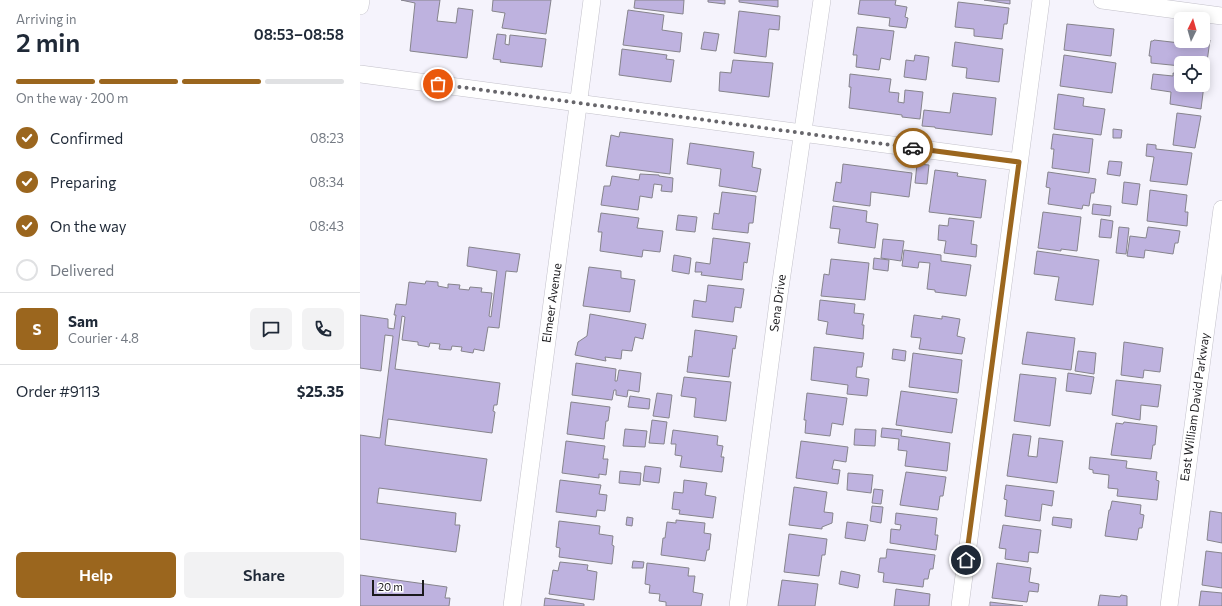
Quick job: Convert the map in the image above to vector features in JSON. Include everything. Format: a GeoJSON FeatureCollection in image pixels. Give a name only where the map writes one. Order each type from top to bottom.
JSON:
{"type":"FeatureCollection","features":[{"type":"Feature","properties":{"kind":"street"},"geometry":{"type":"LineString","coordinates":[[360,6],[361,0]]}},
{"type":"Feature","properties":{"kind":"street","name":"Elmeer Avenue"},"geometry":{"type":"LineString","coordinates":[[512,606],[592,0]]}},
{"type":"Feature","properties":{"kind":"street","name":"Sena Drive"},"geometry":{"type":"LineString","coordinates":[[738,606],[802,134],[822,0]]}},
{"type":"Feature","properties":{"kind":"street"},"geometry":{"type":"LineString","coordinates":[[960,606],[1041,0]]}},
{"type":"Feature","properties":{"kind":"street"},"geometry":{"type":"LineString","coordinates":[[1102,0],[1222,16]]}},
{"type":"Feature","properties":{"kind":"street"},"geometry":{"type":"LineString","coordinates":[[360,74],[1019,162]]}},
{"type":"Feature","properties":{"kind":"street","name":"East William David Parkway"},"geometry":{"type":"LineString","coordinates":[[1169,606],[1222,208]]}},
{"type":"Feature","properties":{"kind":"building"},"geometry":{"type":"Polygon","coordinates":[[[401,0],[440,0],[437,21],[456,23],[458,8],[473,10],[467,58],[410,51],[415,3],[401,0]]]}},
{"type":"Feature","properties":{"kind":"building"},"geometry":{"type":"Polygon","coordinates":[[[493,0],[551,0],[546,34],[502,28],[505,13],[492,11],[493,0]]]}},
{"type":"Feature","properties":{"kind":"building"},"geometry":{"type":"Polygon","coordinates":[[[635,0],[684,0],[683,14],[634,8],[635,0]]]}},
{"type":"Feature","properties":{"kind":"building"},"geometry":{"type":"Polygon","coordinates":[[[708,0],[725,0],[725,4],[708,2],[708,0]]]}},
{"type":"Feature","properties":{"kind":"building"},"geometry":{"type":"Polygon","coordinates":[[[739,0],[778,0],[778,7],[739,2],[739,0]]]}},
{"type":"Feature","properties":{"kind":"building"},"geometry":{"type":"Polygon","coordinates":[[[860,0],[896,0],[895,5],[907,7],[905,17],[908,18],[906,28],[889,26],[890,18],[858,14],[860,0]]]}},
{"type":"Feature","properties":{"kind":"building"},"geometry":{"type":"Polygon","coordinates":[[[984,0],[1010,0],[1010,4],[984,0]]]}},
{"type":"Feature","properties":{"kind":"building"},"geometry":{"type":"Polygon","coordinates":[[[958,2],[1009,8],[1007,24],[1004,24],[1002,39],[974,36],[974,29],[955,27],[958,2]]]}},
{"type":"Feature","properties":{"kind":"building"},"geometry":{"type":"Polygon","coordinates":[[[628,10],[664,15],[662,30],[682,33],[680,52],[623,45],[628,10]]]}},
{"type":"Feature","properties":{"kind":"building"},"geometry":{"type":"Polygon","coordinates":[[[739,11],[780,16],[779,30],[769,29],[766,57],[734,53],[739,11]]]}},
{"type":"Feature","properties":{"kind":"building"},"geometry":{"type":"Polygon","coordinates":[[[1067,24],[1114,29],[1111,56],[1064,50],[1067,24]]]}},
{"type":"Feature","properties":{"kind":"building"},"geometry":{"type":"Polygon","coordinates":[[[857,27],[894,31],[890,60],[881,58],[879,70],[856,67],[857,55],[853,55],[857,27]]]}},
{"type":"Feature","properties":{"kind":"building"},"geometry":{"type":"Polygon","coordinates":[[[704,32],[719,34],[716,51],[701,49],[704,32]]]}},
{"type":"Feature","properties":{"kind":"building"},"geometry":{"type":"Polygon","coordinates":[[[497,34],[506,35],[505,44],[509,45],[510,35],[546,39],[542,67],[500,62],[501,60],[493,59],[497,34]]]}},
{"type":"Feature","properties":{"kind":"building"},"geometry":{"type":"Polygon","coordinates":[[[1151,41],[1174,42],[1174,48],[1209,48],[1208,56],[1174,56],[1174,65],[1151,63],[1151,56],[1149,56],[1151,41]]]}},
{"type":"Feature","properties":{"kind":"building"},"geometry":{"type":"Polygon","coordinates":[[[955,42],[1003,49],[999,82],[966,78],[967,68],[952,66],[955,42]]]}},
{"type":"Feature","properties":{"kind":"building"},"geometry":{"type":"Polygon","coordinates":[[[622,49],[667,55],[666,59],[674,60],[671,82],[619,75],[622,49]]]}},
{"type":"Feature","properties":{"kind":"building"},"geometry":{"type":"Polygon","coordinates":[[[915,55],[929,57],[926,80],[904,77],[906,60],[914,61],[915,55]]]}},
{"type":"Feature","properties":{"kind":"building"},"geometry":{"type":"Polygon","coordinates":[[[1064,55],[1116,63],[1112,93],[1060,86],[1064,55]]]}},
{"type":"Feature","properties":{"kind":"building"},"geometry":{"type":"Polygon","coordinates":[[[733,60],[773,63],[769,97],[719,91],[720,72],[731,73],[733,60]]]}},
{"type":"Feature","properties":{"kind":"building"},"geometry":{"type":"Polygon","coordinates":[[[1174,73],[1174,92],[1203,92],[1201,109],[1170,104],[1171,92],[1151,89],[1153,74],[1173,76],[1174,73]]]}},
{"type":"Feature","properties":{"kind":"building"},"geometry":{"type":"Polygon","coordinates":[[[850,74],[891,79],[889,92],[899,93],[898,102],[904,103],[905,90],[923,92],[920,119],[849,108],[851,87],[849,87],[850,74]]]}},
{"type":"Feature","properties":{"kind":"building"},"geometry":{"type":"Polygon","coordinates":[[[953,93],[996,98],[992,135],[922,126],[924,110],[950,113],[953,93]]]}},
{"type":"Feature","properties":{"kind":"building"},"geometry":{"type":"Polygon","coordinates":[[[1058,94],[1084,98],[1083,106],[1105,109],[1101,135],[1054,129],[1058,94]]]}},
{"type":"Feature","properties":{"kind":"building"},"geometry":{"type":"Polygon","coordinates":[[[1177,113],[1201,116],[1195,148],[1173,145],[1177,113]]]}},
{"type":"Feature","properties":{"kind":"building"},"geometry":{"type":"Polygon","coordinates":[[[1113,129],[1122,130],[1121,138],[1113,138],[1113,129]]]}},
{"type":"Feature","properties":{"kind":"building"},"geometry":{"type":"Polygon","coordinates":[[[620,132],[673,139],[670,174],[606,166],[611,135],[619,137],[620,132]]]}},
{"type":"Feature","properties":{"kind":"building"},"geometry":{"type":"Polygon","coordinates":[[[1053,134],[1093,139],[1089,173],[1052,168],[1054,149],[1051,149],[1053,134]]]}},
{"type":"Feature","properties":{"kind":"building"},"geometry":{"type":"Polygon","coordinates":[[[690,143],[754,152],[752,167],[761,169],[757,192],[719,186],[721,169],[687,164],[690,143]]]}},
{"type":"Feature","properties":{"kind":"building"},"geometry":{"type":"Polygon","coordinates":[[[1147,144],[1156,145],[1156,149],[1192,153],[1187,185],[1150,181],[1154,157],[1146,156],[1147,144]]]}},
{"type":"Feature","properties":{"kind":"building"},"geometry":{"type":"Polygon","coordinates":[[[1109,161],[1122,162],[1120,176],[1107,174],[1109,161]]]}},
{"type":"Feature","properties":{"kind":"building"},"geometry":{"type":"Polygon","coordinates":[[[843,164],[912,173],[909,197],[871,192],[870,206],[833,201],[836,182],[841,183],[843,164]]]}},
{"type":"Feature","properties":{"kind":"building"},"geometry":{"type":"Polygon","coordinates":[[[917,164],[929,165],[927,184],[915,183],[917,164]]]}},
{"type":"Feature","properties":{"kind":"building"},"geometry":{"type":"Polygon","coordinates":[[[935,170],[958,173],[957,176],[986,180],[981,218],[929,212],[935,170]]]}},
{"type":"Feature","properties":{"kind":"building"},"geometry":{"type":"Polygon","coordinates":[[[1048,172],[1096,179],[1094,193],[1091,193],[1089,206],[1083,205],[1082,209],[1048,204],[1050,188],[1046,187],[1048,172]]]}},
{"type":"Feature","properties":{"kind":"building"},"geometry":{"type":"Polygon","coordinates":[[[640,174],[659,175],[673,178],[672,192],[661,191],[662,185],[654,184],[652,198],[640,196],[638,210],[601,205],[604,186],[610,186],[612,176],[639,180],[640,174]]]}},
{"type":"Feature","properties":{"kind":"building"},"geometry":{"type":"Polygon","coordinates":[[[1124,182],[1140,184],[1137,205],[1122,203],[1124,182]]]}},
{"type":"Feature","properties":{"kind":"building"},"geometry":{"type":"Polygon","coordinates":[[[1150,190],[1187,195],[1185,212],[1188,212],[1187,226],[1147,221],[1150,190]]]}},
{"type":"Feature","properties":{"kind":"building"},"geometry":{"type":"Polygon","coordinates":[[[722,192],[756,196],[753,223],[749,223],[748,233],[712,229],[714,213],[719,214],[722,192]]]}},
{"type":"Feature","properties":{"kind":"building"},"geometry":{"type":"Polygon","coordinates":[[[1093,204],[1111,206],[1110,216],[1092,214],[1093,204]]]}},
{"type":"Feature","properties":{"kind":"building"},"geometry":{"type":"Polygon","coordinates":[[[833,206],[867,211],[866,222],[878,224],[875,248],[838,243],[840,229],[830,228],[833,206]]]}},
{"type":"Feature","properties":{"kind":"building"},"geometry":{"type":"Polygon","coordinates":[[[1043,212],[1081,217],[1077,251],[1061,249],[1061,251],[1038,248],[1043,212]]]}},
{"type":"Feature","properties":{"kind":"building"},"geometry":{"type":"Polygon","coordinates":[[[601,213],[639,218],[637,228],[663,231],[660,252],[643,250],[642,257],[600,251],[602,232],[598,232],[601,213]]]}},
{"type":"Feature","properties":{"kind":"building"},"geometry":{"type":"Polygon","coordinates":[[[678,215],[697,217],[695,232],[676,230],[678,215]]]}},
{"type":"Feature","properties":{"kind":"building"},"geometry":{"type":"Polygon","coordinates":[[[949,218],[974,221],[971,244],[977,245],[976,257],[944,253],[946,241],[938,240],[939,225],[948,226],[949,218]]]}},
{"type":"Feature","properties":{"kind":"building"},"geometry":{"type":"Polygon","coordinates":[[[1101,219],[1113,221],[1111,238],[1099,237],[1101,219]]]}},
{"type":"Feature","properties":{"kind":"building"},"geometry":{"type":"Polygon","coordinates":[[[1119,227],[1129,228],[1126,254],[1116,253],[1119,227]]]}},
{"type":"Feature","properties":{"kind":"building"},"geometry":{"type":"Polygon","coordinates":[[[1148,227],[1180,231],[1178,243],[1175,243],[1173,254],[1145,250],[1144,258],[1127,256],[1130,236],[1146,238],[1148,227]]]}},
{"type":"Feature","properties":{"kind":"building"},"geometry":{"type":"Polygon","coordinates":[[[713,238],[750,243],[747,263],[744,262],[742,280],[701,275],[702,272],[695,272],[696,262],[710,264],[713,238]]]}},
{"type":"Feature","properties":{"kind":"building"},"geometry":{"type":"Polygon","coordinates":[[[883,239],[904,241],[901,261],[881,258],[883,239]]]}},
{"type":"Feature","properties":{"kind":"building"},"geometry":{"type":"Polygon","coordinates":[[[469,247],[520,254],[517,272],[506,271],[499,328],[488,327],[484,351],[474,349],[473,353],[461,351],[462,347],[452,346],[451,350],[439,349],[440,344],[430,343],[429,347],[418,345],[418,342],[402,340],[405,317],[402,316],[395,369],[500,383],[497,405],[494,405],[493,411],[495,412],[492,433],[388,419],[385,445],[487,459],[481,501],[379,488],[377,503],[456,513],[455,525],[460,525],[456,552],[360,539],[360,435],[380,438],[393,336],[385,335],[381,371],[360,368],[360,315],[388,319],[388,328],[394,329],[396,304],[406,305],[409,282],[425,284],[426,281],[438,282],[438,286],[448,288],[448,284],[460,285],[459,289],[469,290],[470,287],[482,288],[481,292],[492,293],[489,316],[491,317],[497,271],[467,266],[469,247]]]}},
{"type":"Feature","properties":{"kind":"building"},"geometry":{"type":"Polygon","coordinates":[[[904,250],[941,255],[941,261],[971,265],[966,296],[935,292],[935,290],[927,289],[930,263],[919,262],[918,268],[902,266],[904,250]]]}},
{"type":"Feature","properties":{"kind":"building"},"geometry":{"type":"Polygon","coordinates":[[[1037,251],[1099,260],[1093,305],[1055,300],[1059,277],[1034,274],[1037,251]]]}},
{"type":"Feature","properties":{"kind":"building"},"geometry":{"type":"Polygon","coordinates":[[[674,255],[691,258],[689,274],[672,271],[674,255]]]}},
{"type":"Feature","properties":{"kind":"building"},"geometry":{"type":"Polygon","coordinates":[[[874,258],[889,260],[888,271],[873,269],[874,258]]]}},
{"type":"Feature","properties":{"kind":"building"},"geometry":{"type":"Polygon","coordinates":[[[831,259],[869,263],[865,300],[821,296],[824,274],[829,275],[831,259]]]}},
{"type":"Feature","properties":{"kind":"building"},"geometry":{"type":"Polygon","coordinates":[[[589,267],[621,271],[621,278],[635,280],[630,312],[583,306],[589,267]]]}},
{"type":"Feature","properties":{"kind":"building"},"geometry":{"type":"Polygon","coordinates":[[[708,285],[744,289],[741,308],[735,307],[733,322],[692,317],[694,300],[706,302],[708,285]]]}},
{"type":"Feature","properties":{"kind":"building"},"geometry":{"type":"Polygon","coordinates":[[[820,300],[855,304],[854,313],[864,314],[862,325],[864,325],[863,339],[826,334],[828,322],[818,320],[820,300]]]}},
{"type":"Feature","properties":{"kind":"building"},"geometry":{"type":"Polygon","coordinates":[[[590,314],[646,324],[643,339],[635,337],[632,351],[622,350],[621,359],[605,357],[606,361],[575,355],[578,342],[587,336],[590,314]]]}},
{"type":"Feature","properties":{"kind":"building"},"geometry":{"type":"Polygon","coordinates":[[[914,315],[942,319],[942,316],[960,319],[957,336],[965,338],[962,354],[919,349],[921,338],[911,337],[914,315]]]}},
{"type":"Feature","properties":{"kind":"building"},"geometry":{"type":"Polygon","coordinates":[[[695,330],[737,336],[735,349],[733,348],[729,377],[687,372],[689,356],[692,357],[695,330]]]}},
{"type":"Feature","properties":{"kind":"building"},"geometry":{"type":"Polygon","coordinates":[[[1027,332],[1075,338],[1071,370],[1022,364],[1027,332]]]}},
{"type":"Feature","properties":{"kind":"building"},"geometry":{"type":"Polygon","coordinates":[[[1124,342],[1163,348],[1160,372],[1144,370],[1143,378],[1121,375],[1124,342]]]}},
{"type":"Feature","properties":{"kind":"building"},"geometry":{"type":"Polygon","coordinates":[[[814,347],[864,353],[862,367],[857,367],[856,377],[869,379],[867,396],[847,394],[848,385],[811,380],[814,347]]]}},
{"type":"Feature","properties":{"kind":"building"},"geometry":{"type":"Polygon","coordinates":[[[893,349],[906,351],[905,361],[892,359],[893,349]]]}},
{"type":"Feature","properties":{"kind":"building"},"geometry":{"type":"Polygon","coordinates":[[[1078,351],[1096,353],[1094,374],[1075,371],[1078,351]]]}},
{"type":"Feature","properties":{"kind":"building"},"geometry":{"type":"Polygon","coordinates":[[[913,353],[962,360],[958,393],[909,387],[913,353]]]}},
{"type":"Feature","properties":{"kind":"building"},"geometry":{"type":"Polygon","coordinates":[[[576,363],[616,369],[615,381],[617,381],[619,370],[641,373],[639,392],[628,390],[627,397],[616,395],[616,390],[614,390],[612,400],[572,395],[576,363]]]}},
{"type":"Feature","properties":{"kind":"building"},"geometry":{"type":"Polygon","coordinates":[[[1068,373],[1094,377],[1091,394],[1066,391],[1068,373]]]}},
{"type":"Feature","properties":{"kind":"building"},"geometry":{"type":"Polygon","coordinates":[[[1020,374],[1056,378],[1050,426],[1014,421],[1020,374]]]}},
{"type":"Feature","properties":{"kind":"building"},"geometry":{"type":"Polygon","coordinates":[[[684,377],[731,382],[726,421],[694,417],[696,398],[681,396],[684,377]]]}},
{"type":"Feature","properties":{"kind":"building"},"geometry":{"type":"Polygon","coordinates":[[[1116,380],[1161,385],[1158,407],[1141,405],[1140,420],[1112,415],[1116,380]]]}},
{"type":"Feature","properties":{"kind":"building"},"geometry":{"type":"Polygon","coordinates":[[[901,391],[957,399],[952,433],[896,425],[901,391]]]}},
{"type":"Feature","properties":{"kind":"building"},"geometry":{"type":"Polygon","coordinates":[[[657,393],[672,395],[669,418],[653,416],[657,393]]]}},
{"type":"Feature","properties":{"kind":"building"},"geometry":{"type":"Polygon","coordinates":[[[807,393],[847,398],[843,425],[832,423],[830,436],[805,433],[806,420],[804,420],[807,393]]]}},
{"type":"Feature","properties":{"kind":"building"},"geometry":{"type":"Polygon","coordinates":[[[630,396],[650,399],[649,409],[628,407],[630,396]]]}},
{"type":"Feature","properties":{"kind":"building"},"geometry":{"type":"Polygon","coordinates":[[[571,402],[610,407],[608,421],[606,421],[604,439],[567,434],[571,402]]]}},
{"type":"Feature","properties":{"kind":"building"},"geometry":{"type":"Polygon","coordinates":[[[652,420],[667,422],[664,444],[649,443],[652,420]]]}},
{"type":"Feature","properties":{"kind":"building"},"geometry":{"type":"Polygon","coordinates":[[[1124,422],[1157,426],[1155,445],[1153,445],[1151,459],[1111,455],[1116,423],[1123,424],[1124,422]]]}},
{"type":"Feature","properties":{"kind":"building"},"geometry":{"type":"Polygon","coordinates":[[[882,428],[902,430],[901,436],[950,443],[947,471],[905,466],[907,451],[898,450],[899,439],[881,437],[882,428]]]}},
{"type":"Feature","properties":{"kind":"building"},"geometry":{"type":"Polygon","coordinates":[[[625,429],[647,431],[645,447],[623,446],[625,429]]]}},
{"type":"Feature","properties":{"kind":"building"},"geometry":{"type":"Polygon","coordinates":[[[855,429],[876,430],[875,446],[854,445],[855,429]]]}},
{"type":"Feature","properties":{"kind":"building"},"geometry":{"type":"Polygon","coordinates":[[[673,430],[718,436],[717,445],[723,446],[721,457],[724,457],[722,472],[680,467],[682,456],[675,455],[676,444],[671,444],[673,430]]]}},
{"type":"Feature","properties":{"kind":"building"},"geometry":{"type":"Polygon","coordinates":[[[1013,434],[1031,436],[1028,456],[1037,457],[1039,438],[1063,441],[1057,483],[1007,476],[1013,434]]]}},
{"type":"Feature","properties":{"kind":"building"},"geometry":{"type":"Polygon","coordinates":[[[566,441],[605,446],[603,459],[608,459],[606,475],[599,474],[599,478],[562,473],[566,441]]]}},
{"type":"Feature","properties":{"kind":"building"},"geometry":{"type":"Polygon","coordinates":[[[801,441],[848,447],[846,462],[834,460],[832,469],[840,470],[838,484],[796,478],[801,441]]]}},
{"type":"Feature","properties":{"kind":"building"},"geometry":{"type":"Polygon","coordinates":[[[1090,457],[1127,461],[1126,468],[1157,472],[1156,480],[1159,481],[1157,500],[1117,496],[1118,489],[1108,488],[1109,475],[1093,473],[1093,470],[1089,469],[1090,457]]]}},
{"type":"Feature","properties":{"kind":"building"},"geometry":{"type":"Polygon","coordinates":[[[645,466],[661,468],[659,483],[643,481],[645,466]]]}},
{"type":"Feature","properties":{"kind":"building"},"geometry":{"type":"Polygon","coordinates":[[[620,471],[641,473],[640,485],[619,483],[620,471]]]}},
{"type":"Feature","properties":{"kind":"building"},"geometry":{"type":"Polygon","coordinates":[[[906,472],[946,477],[943,496],[940,496],[938,510],[900,505],[906,472]]]}},
{"type":"Feature","properties":{"kind":"building"},"geometry":{"type":"Polygon","coordinates":[[[848,473],[873,475],[871,493],[847,490],[848,473]]]}},
{"type":"Feature","properties":{"kind":"building"},"geometry":{"type":"Polygon","coordinates":[[[560,480],[601,485],[599,494],[607,495],[605,511],[597,510],[596,517],[556,512],[560,480]]]}},
{"type":"Feature","properties":{"kind":"building"},"geometry":{"type":"Polygon","coordinates":[[[684,480],[707,483],[705,495],[716,497],[713,518],[679,514],[680,510],[672,509],[674,492],[683,493],[684,480]]]}},
{"type":"Feature","properties":{"kind":"building"},"geometry":{"type":"Polygon","coordinates":[[[1006,485],[1054,491],[1052,506],[1042,504],[1040,521],[1005,516],[1007,500],[1004,499],[1006,485]]]}},
{"type":"Feature","properties":{"kind":"building"},"geometry":{"type":"Polygon","coordinates":[[[794,487],[827,492],[824,512],[833,513],[832,523],[822,527],[822,529],[789,525],[794,487]]]}},
{"type":"Feature","properties":{"kind":"building"},"geometry":{"type":"Polygon","coordinates":[[[874,489],[883,490],[881,504],[872,503],[874,489]]]}},
{"type":"Feature","properties":{"kind":"building"},"geometry":{"type":"Polygon","coordinates":[[[1112,501],[1141,505],[1140,514],[1144,515],[1142,528],[1139,528],[1137,540],[1105,536],[1112,501]]]}},
{"type":"Feature","properties":{"kind":"building"},"geometry":{"type":"Polygon","coordinates":[[[872,506],[883,507],[881,523],[870,521],[872,506]]]}},
{"type":"Feature","properties":{"kind":"building"},"geometry":{"type":"Polygon","coordinates":[[[1210,511],[1222,513],[1222,543],[1207,540],[1210,511]]]}},
{"type":"Feature","properties":{"kind":"building"},"geometry":{"type":"Polygon","coordinates":[[[896,513],[937,518],[935,535],[938,535],[936,550],[890,543],[891,529],[900,530],[901,525],[895,524],[896,513]]]}},
{"type":"Feature","properties":{"kind":"building"},"geometry":{"type":"Polygon","coordinates":[[[627,517],[633,518],[632,526],[626,525],[627,517]]]}},
{"type":"Feature","properties":{"kind":"building"},"geometry":{"type":"Polygon","coordinates":[[[1053,517],[1072,519],[1071,528],[1052,525],[1053,517]]]}},
{"type":"Feature","properties":{"kind":"building"},"geometry":{"type":"Polygon","coordinates":[[[676,520],[705,523],[704,533],[711,534],[709,550],[707,550],[705,561],[661,555],[667,522],[676,523],[676,520]]]}},
{"type":"Feature","properties":{"kind":"building"},"geometry":{"type":"Polygon","coordinates":[[[559,521],[600,526],[599,534],[613,536],[612,545],[614,546],[612,564],[559,557],[560,548],[556,547],[559,521]]]}},
{"type":"Feature","properties":{"kind":"building"},"geometry":{"type":"Polygon","coordinates":[[[847,522],[868,525],[865,541],[845,538],[847,522]]]}},
{"type":"Feature","properties":{"kind":"building"},"geometry":{"type":"Polygon","coordinates":[[[1003,525],[1041,530],[1038,553],[1029,552],[1028,562],[1005,559],[1006,549],[999,548],[1003,525]]]}},
{"type":"Feature","properties":{"kind":"building"},"geometry":{"type":"Polygon","coordinates":[[[789,534],[827,539],[825,555],[822,555],[819,576],[784,572],[789,534]]]}},
{"type":"Feature","properties":{"kind":"building"},"geometry":{"type":"Polygon","coordinates":[[[887,549],[935,555],[933,569],[930,569],[928,579],[924,579],[923,587],[883,582],[884,573],[878,572],[880,558],[886,558],[887,549]]]}},
{"type":"Feature","properties":{"kind":"building"},"geometry":{"type":"Polygon","coordinates":[[[1206,551],[1222,553],[1222,588],[1202,585],[1206,551]]]}},
{"type":"Feature","properties":{"kind":"building"},"geometry":{"type":"Polygon","coordinates":[[[633,561],[644,562],[643,568],[632,568],[633,561]]]}},
{"type":"Feature","properties":{"kind":"building"},"geometry":{"type":"Polygon","coordinates":[[[560,562],[588,565],[587,570],[597,572],[594,600],[549,594],[553,570],[558,571],[560,562]]]}},
{"type":"Feature","properties":{"kind":"building"},"geometry":{"type":"Polygon","coordinates":[[[647,563],[689,568],[688,576],[695,576],[693,592],[703,594],[701,606],[666,606],[666,602],[659,601],[660,594],[649,593],[650,585],[645,584],[647,563]]]}},
{"type":"Feature","properties":{"kind":"building"},"geometry":{"type":"Polygon","coordinates":[[[997,563],[1031,568],[1029,582],[1039,584],[1038,592],[1029,591],[1027,602],[992,598],[997,563]]]}},
{"type":"Feature","properties":{"kind":"building"},"geometry":{"type":"Polygon","coordinates":[[[841,571],[860,575],[858,588],[839,584],[841,571]]]}},
{"type":"Feature","properties":{"kind":"building"},"geometry":{"type":"Polygon","coordinates":[[[360,575],[447,587],[445,598],[450,598],[449,606],[360,606],[360,575]]]}},
{"type":"Feature","properties":{"kind":"building"},"geometry":{"type":"Polygon","coordinates":[[[782,580],[818,584],[815,606],[778,606],[782,580]]]}},
{"type":"Feature","properties":{"kind":"building"},"geometry":{"type":"Polygon","coordinates":[[[896,589],[930,594],[929,606],[894,606],[896,589]]]}},
{"type":"Feature","properties":{"kind":"building"},"geometry":{"type":"Polygon","coordinates":[[[1201,591],[1222,593],[1222,606],[1199,606],[1201,591]]]}},
{"type":"Feature","properties":{"kind":"building"},"geometry":{"type":"Polygon","coordinates":[[[1100,595],[1120,597],[1121,595],[1127,596],[1127,606],[1098,606],[1100,595]]]}},
{"type":"Feature","properties":{"kind":"building"},"geometry":{"type":"Polygon","coordinates":[[[545,598],[584,604],[584,606],[544,606],[545,598]]]}},
{"type":"Feature","properties":{"kind":"building"},"geometry":{"type":"Polygon","coordinates":[[[990,602],[1023,606],[990,606],[990,602]]]}},
{"type":"Feature","properties":{"kind":"way so far"},"geometry":{"type":"LineString","coordinates":[[438,84],[913,148]]}},
{"type":"Feature","properties":{"kind":"route"},"geometry":{"type":"LineString","coordinates":[[913,148],[1019,162],[966,560]]}}]}
